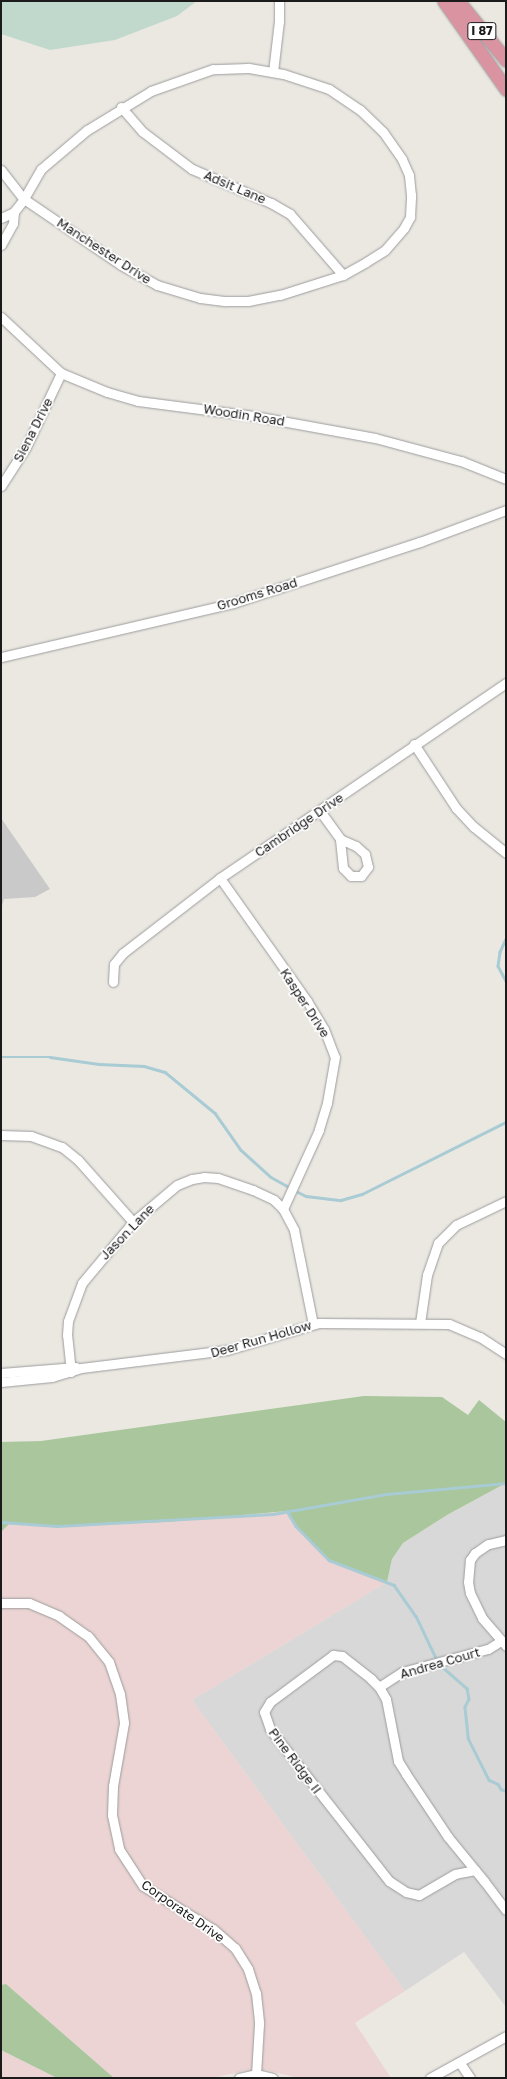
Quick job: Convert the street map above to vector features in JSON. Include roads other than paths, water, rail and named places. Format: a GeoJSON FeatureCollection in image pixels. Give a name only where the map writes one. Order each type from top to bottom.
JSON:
{"type":"FeatureCollection","features":[{"type":"Feature","properties":{"kind":"highway"},"geometry":{"type":"LineString","coordinates":[[444,1],[506,89]]}},
{"type":"Feature","properties":{"kind":"highway","name":"I 87"},"geometry":{"type":"LineString","coordinates":[[458,1],[506,60]]}},
{"type":"Feature","properties":{"kind":"street"},"geometry":{"type":"LineString","coordinates":[[273,72],[279,21],[279,1]]}},
{"type":"Feature","properties":{"kind":"street","name":"Manchester Drive"},"geometry":{"type":"LineString","coordinates":[[1,218],[14,212],[24,199],[41,169],[57,154],[121,107],[151,91],[213,69],[248,68],[273,72],[329,89],[360,110],[383,132],[402,159],[409,175],[410,217],[404,228],[385,250],[343,275],[280,295],[248,301],[200,298],[157,285],[121,265],[24,199]]}},
{"type":"Feature","properties":{"kind":"street","name":"Adsit Lane"},"geometry":{"type":"LineString","coordinates":[[121,107],[143,132],[192,169],[272,203],[290,214],[343,275]]}},
{"type":"Feature","properties":{"kind":"street"},"geometry":{"type":"LineString","coordinates":[[1,170],[24,199]]}},
{"type":"Feature","properties":{"kind":"street","name":"Manchester Drive"},"geometry":{"type":"LineString","coordinates":[[1,245],[13,223],[14,212]]}},
{"type":"Feature","properties":{"kind":"street","name":"Woodin Road"},"geometry":{"type":"LineString","coordinates":[[1,317],[61,373],[108,392],[138,400],[254,416],[375,438],[461,461],[506,479]]}},
{"type":"Feature","properties":{"kind":"street","name":"Siena Drive"},"geometry":{"type":"LineString","coordinates":[[1,486],[26,447],[61,373]]}},
{"type":"Feature","properties":{"kind":"street","name":"Grooms Road"},"geometry":{"type":"LineString","coordinates":[[1,657],[232,603],[420,542],[505,510]]}},
{"type":"Feature","properties":{"kind":"street","name":"Cambridge Drive"},"geometry":{"type":"LineString","coordinates":[[113,982],[114,964],[122,953],[220,878],[320,811],[414,744],[506,683]]}},
{"type":"Feature","properties":{"kind":"street"},"geometry":{"type":"LineString","coordinates":[[414,744],[456,808],[474,827],[506,853]]}},
{"type":"Feature","properties":{"kind":"street"},"geometry":{"type":"LineString","coordinates":[[320,811],[340,839]]}},
{"type":"Feature","properties":{"kind":"street","name":"Kasper Drive"},"geometry":{"type":"LineString","coordinates":[[220,878],[324,1029],[335,1057],[328,1103],[319,1130],[283,1208]]}},
{"type":"Feature","properties":{"kind":"street"},"geometry":{"type":"LineString","coordinates":[[1,1135],[31,1136],[62,1147],[78,1160],[133,1222]]}},
{"type":"Feature","properties":{"kind":"street","name":"Jason Lane"},"geometry":{"type":"LineString","coordinates":[[71,1369],[68,1321],[79,1290],[94,1267],[133,1222],[178,1185],[204,1177],[253,1190],[274,1200],[283,1208],[294,1230],[313,1324]]}},
{"type":"Feature","properties":{"kind":"street"},"geometry":{"type":"LineString","coordinates":[[420,1323],[427,1275],[438,1243],[456,1225],[506,1201]]}},
{"type":"Feature","properties":{"kind":"street","name":"Deer Run Hollow"},"geometry":{"type":"LineString","coordinates":[[1,1373],[81,1368],[227,1350],[313,1324],[351,1321],[449,1324],[463,1328],[506,1354]]}},
{"type":"Feature","properties":{"kind":"street","name":"Deer Run Hollow"},"geometry":{"type":"LineString","coordinates":[[1,1382],[52,1377],[71,1369]]}},
{"type":"Feature","properties":{"kind":"street","name":"Andrea Court"},"geometry":{"type":"LineString","coordinates":[[379,1687],[402,1672],[503,1644],[476,1606],[468,1582],[470,1560],[475,1553],[488,1544],[506,1540]]}},
{"type":"Feature","properties":{"kind":"street","name":"Corporate Drive"},"geometry":{"type":"LineString","coordinates":[[1,1603],[29,1603],[59,1616],[88,1636],[109,1662],[120,1694],[124,1723],[120,1756],[113,1786],[112,1814],[119,1850],[143,1886],[213,1930],[235,1948],[248,1969],[256,1993],[259,2024],[256,2074]]}},
{"type":"Feature","properties":{"kind":"street","name":"Pine Ridge II"},"geometry":{"type":"LineString","coordinates":[[475,1870],[455,1874],[418,1895],[397,1887],[384,1875],[331,1809],[265,1719],[264,1712],[270,1702],[333,1655],[342,1656],[379,1687],[386,1699],[398,1761],[448,1837],[475,1870],[506,1910]]}},
{"type":"Feature","properties":{"kind":"street"},"geometry":{"type":"LineString","coordinates":[[430,2078],[460,2063],[506,2036]]}},
{"type":"Feature","properties":{"kind":"street"},"geometry":{"type":"LineString","coordinates":[[460,2063],[470,2078]]}},
{"type":"Feature","properties":{"kind":"street"},"geometry":{"type":"LineString","coordinates":[[238,2078],[256,2074],[273,2078]]}},
{"type":"Feature","properties":{"kind":"waterway"},"geometry":{"type":"LineString","coordinates":[[506,939],[500,952],[498,966],[506,981]]}},
{"type":"Feature","properties":{"kind":"waterway"},"geometry":{"type":"LineString","coordinates":[[1,1057],[50,1057],[99,1064],[144,1066],[165,1072],[215,1113],[241,1150],[271,1177],[287,1186]]}},
{"type":"Feature","properties":{"kind":"waterway"},"geometry":{"type":"LineString","coordinates":[[298,1192],[306,1196],[341,1200],[362,1194],[506,1122]]}},
{"type":"Feature","properties":{"kind":"waterway"},"geometry":{"type":"LineString","coordinates":[[1,1522],[57,1526],[273,1514],[387,1494],[506,1483]]}},
{"type":"Feature","properties":{"kind":"waterway"},"geometry":{"type":"LineString","coordinates":[[287,1511],[296,1526],[329,1560],[394,1585],[416,1616],[437,1660]]}},
{"type":"Feature","properties":{"kind":"waterway"},"geometry":{"type":"LineString","coordinates":[[439,1664],[467,1688],[469,1699],[465,1707],[468,1738],[489,1780],[498,1784],[501,1789],[506,1791]]}}]}
